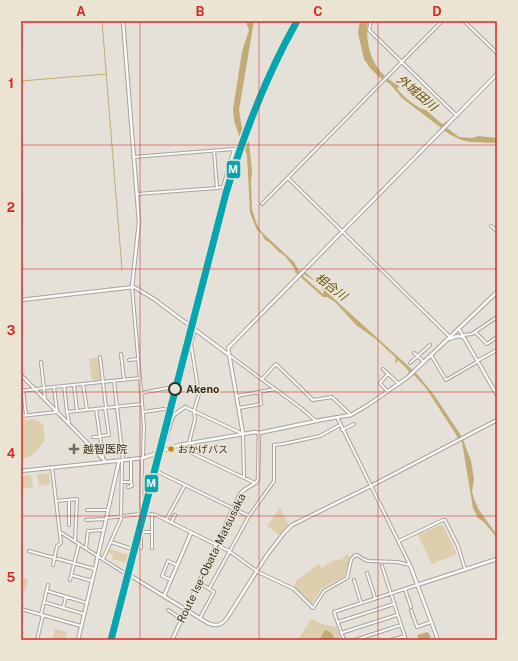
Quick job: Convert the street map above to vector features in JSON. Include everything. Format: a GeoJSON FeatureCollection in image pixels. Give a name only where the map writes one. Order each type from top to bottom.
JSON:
{"type":"FeatureCollection","features":[{"type":"Feature","properties":{"kind":"street"},"geometry":{"type":"LineString","coordinates":[[122,21],[139,230],[132,287],[143,412],[141,514]]}},
{"type":"Feature","properties":{"kind":"street"},"geometry":{"type":"LineString","coordinates":[[371,21],[370,30],[457,116]]}},
{"type":"Feature","properties":{"kind":"street"},"geometry":{"type":"LineString","coordinates":[[262,204],[442,21]]}},
{"type":"Feature","properties":{"kind":"street"},"geometry":{"type":"LineString","coordinates":[[464,21],[497,53]]}},
{"type":"Feature","properties":{"kind":"street"},"geometry":{"type":"LineString","coordinates":[[244,478],[243,434],[228,348],[497,74]]}},
{"type":"Feature","properties":{"kind":"street"},"geometry":{"type":"LineString","coordinates":[[133,157],[234,149],[223,188],[137,194]]}},
{"type":"Feature","properties":{"kind":"street"},"geometry":{"type":"LineString","coordinates":[[214,150],[217,188]]}},
{"type":"Feature","properties":{"kind":"street"},"geometry":{"type":"LineString","coordinates":[[288,178],[450,337]]}},
{"type":"Feature","properties":{"kind":"street"},"geometry":{"type":"LineString","coordinates":[[491,226],[497,231]]}},
{"type":"Feature","properties":{"kind":"street"},"geometry":{"type":"LineString","coordinates":[[21,300],[134,287],[154,299],[316,421]]}},
{"type":"Feature","properties":{"kind":"street"},"geometry":{"type":"LineString","coordinates":[[21,471],[143,458],[189,443],[255,432],[259,433],[351,415],[388,392],[408,377],[497,292]]}},
{"type":"Feature","properties":{"kind":"street"},"geometry":{"type":"LineString","coordinates":[[494,295],[497,298]]}},
{"type":"Feature","properties":{"kind":"street"},"geometry":{"type":"LineString","coordinates":[[462,335],[475,332],[497,317]]}},
{"type":"Feature","properties":{"kind":"street"},"geometry":{"type":"LineString","coordinates":[[459,329],[497,395]]}},
{"type":"Feature","properties":{"kind":"street"},"geometry":{"type":"LineString","coordinates":[[189,443],[195,419],[194,411],[199,394],[191,344],[195,330]]}},
{"type":"Feature","properties":{"kind":"street"},"geometry":{"type":"LineString","coordinates":[[475,332],[487,344],[497,337]]}},
{"type":"Feature","properties":{"kind":"street"},"geometry":{"type":"LineString","coordinates":[[447,341],[457,336],[462,336],[464,338]]}},
{"type":"Feature","properties":{"kind":"street"},"geometry":{"type":"LineString","coordinates":[[410,363],[430,345]]}},
{"type":"Feature","properties":{"kind":"street"},"geometry":{"type":"LineString","coordinates":[[431,355],[446,380],[497,350]]}},
{"type":"Feature","properties":{"kind":"street"},"geometry":{"type":"LineString","coordinates":[[414,353],[424,362]]}},
{"type":"Feature","properties":{"kind":"street"},"geometry":{"type":"LineString","coordinates":[[121,354],[124,380]]}},
{"type":"Feature","properties":{"kind":"street"},"geometry":{"type":"LineString","coordinates":[[93,437],[109,435],[100,357]]}},
{"type":"Feature","properties":{"kind":"street"},"geometry":{"type":"LineString","coordinates":[[129,360],[138,359]]}},
{"type":"Feature","properties":{"kind":"street"},"geometry":{"type":"LineString","coordinates":[[41,362],[45,400]]}},
{"type":"Feature","properties":{"kind":"street"},"geometry":{"type":"LineString","coordinates":[[262,379],[276,364],[313,400],[332,397],[351,415]]}},
{"type":"Feature","properties":{"kind":"street"},"geometry":{"type":"LineString","coordinates":[[384,369],[399,384]]}},
{"type":"Feature","properties":{"kind":"street"},"geometry":{"type":"LineString","coordinates":[[388,374],[380,383],[388,392]]}},
{"type":"Feature","properties":{"kind":"street"},"geometry":{"type":"LineString","coordinates":[[21,375],[106,462]]}},
{"type":"Feature","properties":{"kind":"street"},"geometry":{"type":"LineString","coordinates":[[26,415],[22,391],[140,378]]}},
{"type":"Feature","properties":{"kind":"street"},"geometry":{"type":"LineString","coordinates":[[103,559],[122,517],[121,460],[114,381]]}},
{"type":"Feature","properties":{"kind":"street"},"geometry":{"type":"LineString","coordinates":[[83,384],[87,410]]}},
{"type":"Feature","properties":{"kind":"street"},"geometry":{"type":"LineString","coordinates":[[74,385],[77,411]]}},
{"type":"Feature","properties":{"kind":"street"},"geometry":{"type":"LineString","coordinates":[[64,386],[68,424]]}},
{"type":"Feature","properties":{"kind":"street"},"geometry":{"type":"LineString","coordinates":[[54,387],[57,412]]}},
{"type":"Feature","properties":{"kind":"street"},"geometry":{"type":"LineString","coordinates":[[141,393],[168,388]]}},
{"type":"Feature","properties":{"kind":"street"},"geometry":{"type":"LineString","coordinates":[[236,396],[275,389]]}},
{"type":"Feature","properties":{"kind":"street"},"geometry":{"type":"LineString","coordinates":[[239,408],[261,404],[260,392]]}},
{"type":"Feature","properties":{"kind":"street"},"geometry":{"type":"LineString","coordinates":[[67,412],[142,404]]}},
{"type":"Feature","properties":{"kind":"street"},"geometry":{"type":"LineString","coordinates":[[243,434],[185,407],[174,415],[172,419],[156,471],[234,507],[249,516]]}},
{"type":"Feature","properties":{"kind":"street"},"geometry":{"type":"LineString","coordinates":[[96,409],[103,458]]}},
{"type":"Feature","properties":{"kind":"street"},"geometry":{"type":"LineString","coordinates":[[143,412],[164,409]]}},
{"type":"Feature","properties":{"kind":"street"},"geometry":{"type":"LineString","coordinates":[[21,416],[57,412]]}},
{"type":"Feature","properties":{"kind":"street"},"geometry":{"type":"LineString","coordinates":[[337,417],[340,426],[410,565],[438,640]]}},
{"type":"Feature","properties":{"kind":"street"},"geometry":{"type":"LineString","coordinates":[[60,532],[186,610],[214,625],[218,625],[224,622],[256,571],[276,543],[291,526],[497,420]]}},
{"type":"Feature","properties":{"kind":"street"},"geometry":{"type":"LineString","coordinates":[[342,430],[354,424]]}},
{"type":"Feature","properties":{"kind":"street"},"geometry":{"type":"LineString","coordinates":[[209,589],[249,516],[274,481],[274,444],[283,444],[320,436],[340,426]]}},
{"type":"Feature","properties":{"kind":"street","name":"Route Ise-Obata-Matsusaka"},"geometry":{"type":"LineString","coordinates":[[172,640],[198,582],[243,490],[256,483],[259,477],[259,433]]}},
{"type":"Feature","properties":{"kind":"street"},"geometry":{"type":"LineString","coordinates":[[177,446],[256,483]]}},
{"type":"Feature","properties":{"kind":"street"},"geometry":{"type":"LineString","coordinates":[[128,487],[132,486],[131,459]]}},
{"type":"Feature","properties":{"kind":"street"},"geometry":{"type":"LineString","coordinates":[[78,640],[121,460]]}},
{"type":"Feature","properties":{"kind":"street"},"geometry":{"type":"LineString","coordinates":[[52,468],[61,543],[57,546],[53,564]]}},
{"type":"Feature","properties":{"kind":"street"},"geometry":{"type":"LineString","coordinates":[[122,482],[131,482]]}},
{"type":"Feature","properties":{"kind":"street"},"geometry":{"type":"LineString","coordinates":[[166,520],[185,485]]}},
{"type":"Feature","properties":{"kind":"street"},"geometry":{"type":"LineString","coordinates":[[56,501],[77,499],[75,541]]}},
{"type":"Feature","properties":{"kind":"street"},"geometry":{"type":"LineString","coordinates":[[69,500],[69,526]]}},
{"type":"Feature","properties":{"kind":"street"},"geometry":{"type":"LineString","coordinates":[[87,510],[108,510]]}},
{"type":"Feature","properties":{"kind":"street"},"geometry":{"type":"LineString","coordinates":[[152,514],[152,548]]}},
{"type":"Feature","properties":{"kind":"street"},"geometry":{"type":"LineString","coordinates":[[86,520],[152,514],[229,551],[256,571],[294,589],[313,608],[324,591],[347,578],[354,556],[357,555],[364,560],[369,561],[397,562],[410,565]]}},
{"type":"Feature","properties":{"kind":"street"},"geometry":{"type":"LineString","coordinates":[[171,522],[176,515]]}},
{"type":"Feature","properties":{"kind":"street"},"geometry":{"type":"LineString","coordinates":[[399,541],[445,520],[458,546],[465,569]]}},
{"type":"Feature","properties":{"kind":"street"},"geometry":{"type":"LineString","coordinates":[[86,548],[88,531],[104,530]]}},
{"type":"Feature","properties":{"kind":"street"},"geometry":{"type":"LineString","coordinates":[[141,548],[141,532],[152,532]]}},
{"type":"Feature","properties":{"kind":"street"},"geometry":{"type":"LineString","coordinates":[[164,596],[191,533]]}},
{"type":"Feature","properties":{"kind":"street"},"geometry":{"type":"LineString","coordinates":[[111,542],[129,548]]}},
{"type":"Feature","properties":{"kind":"street"},"geometry":{"type":"LineString","coordinates":[[70,580],[79,544]]}},
{"type":"Feature","properties":{"kind":"street"},"geometry":{"type":"LineString","coordinates":[[30,551],[95,569]]}},
{"type":"Feature","properties":{"kind":"street"},"geometry":{"type":"LineString","coordinates":[[344,640],[334,612],[497,559]]}},
{"type":"Feature","properties":{"kind":"street"},"geometry":{"type":"LineString","coordinates":[[171,580],[162,576],[168,561],[177,565]]}},
{"type":"Feature","properties":{"kind":"street"},"geometry":{"type":"LineString","coordinates":[[382,566],[406,640]]}},
{"type":"Feature","properties":{"kind":"street"},"geometry":{"type":"LineString","coordinates":[[366,573],[375,598]]}},
{"type":"Feature","properties":{"kind":"street"},"geometry":{"type":"LineString","coordinates":[[71,575],[92,581]]}},
{"type":"Feature","properties":{"kind":"street"},"geometry":{"type":"LineString","coordinates":[[354,580],[361,603]]}},
{"type":"Feature","properties":{"kind":"street"},"geometry":{"type":"LineString","coordinates":[[198,582],[214,592],[200,618]]}},
{"type":"Feature","properties":{"kind":"street"},"geometry":{"type":"LineString","coordinates":[[37,640],[48,585]]}},
{"type":"Feature","properties":{"kind":"street"},"geometry":{"type":"LineString","coordinates":[[405,589],[417,627],[431,622]]}},
{"type":"Feature","properties":{"kind":"street"},"geometry":{"type":"LineString","coordinates":[[46,591],[87,603]]}},
{"type":"Feature","properties":{"kind":"street"},"geometry":{"type":"LineString","coordinates":[[63,608],[66,597]]}},
{"type":"Feature","properties":{"kind":"street"},"geometry":{"type":"LineString","coordinates":[[44,602],[84,614]]}},
{"type":"Feature","properties":{"kind":"street"},"geometry":{"type":"LineString","coordinates":[[338,622],[394,604]]}},
{"type":"Feature","properties":{"kind":"street"},"geometry":{"type":"LineString","coordinates":[[21,609],[81,626]]}},
{"type":"Feature","properties":{"kind":"street"},"geometry":{"type":"LineString","coordinates":[[168,610],[182,619]]}},
{"type":"Feature","properties":{"kind":"street"},"geometry":{"type":"LineString","coordinates":[[341,633],[398,615]]}},
{"type":"Feature","properties":{"kind":"street"},"geometry":{"type":"LineString","coordinates":[[355,640],[401,625]]}},
{"type":"Feature","properties":{"kind":"street"},"geometry":{"type":"LineString","coordinates":[[391,640],[405,636]]}},
{"type":"Feature","properties":{"kind":"shaded area"},"geometry":{"type":"Polygon","coordinates":[[[247,21],[254,21],[239,110],[242,129],[244,128],[243,132],[249,142],[252,171],[252,209],[256,222],[260,230],[295,263],[299,271],[303,270],[316,282],[304,274],[303,276],[323,294],[324,290],[320,286],[417,374],[434,395],[462,437],[471,461],[474,479],[472,491],[474,499],[479,510],[497,535],[497,538],[484,522],[478,518],[473,508],[462,442],[457,439],[455,433],[426,388],[415,376],[408,373],[409,371],[398,360],[396,363],[395,357],[377,340],[356,325],[335,302],[327,297],[323,297],[295,272],[295,269],[285,256],[265,240],[262,234],[257,230],[250,213],[247,156],[245,149],[246,145],[244,140],[239,136],[234,120],[233,109],[242,52],[249,30],[247,21]]]}},
{"type":"Feature","properties":{"kind":"shaded area"},"geometry":{"type":"Polygon","coordinates":[[[360,21],[368,21],[368,43],[372,58],[376,65],[385,76],[400,87],[397,88],[406,98],[426,110],[442,124],[446,121],[448,123],[447,128],[459,137],[472,138],[478,136],[497,138],[497,143],[470,142],[461,140],[449,134],[402,98],[390,84],[379,77],[370,68],[364,59],[358,33],[360,21]]]}},
{"type":"Feature","properties":{"kind":"shaded area"},"geometry":{"type":"Polygon","coordinates":[[[100,357],[102,380],[92,381],[89,359],[100,357]]]}},
{"type":"Feature","properties":{"kind":"shaded area"},"geometry":{"type":"Polygon","coordinates":[[[35,419],[43,424],[45,440],[32,455],[21,459],[21,421],[35,419]]]}},
{"type":"Feature","properties":{"kind":"shaded area"},"geometry":{"type":"Polygon","coordinates":[[[49,473],[50,484],[39,486],[37,475],[49,473]]]}},
{"type":"Feature","properties":{"kind":"shaded area"},"geometry":{"type":"Polygon","coordinates":[[[31,475],[33,487],[21,489],[21,477],[31,475]]]}},
{"type":"Feature","properties":{"kind":"shaded area"},"geometry":{"type":"Polygon","coordinates":[[[280,508],[289,525],[280,535],[267,526],[280,508]]]}},
{"type":"Feature","properties":{"kind":"shaded area"},"geometry":{"type":"Polygon","coordinates":[[[443,525],[457,554],[432,564],[418,535],[443,525]]]}},
{"type":"Feature","properties":{"kind":"shaded area"},"geometry":{"type":"Polygon","coordinates":[[[110,549],[129,555],[127,563],[112,559],[113,555],[108,553],[110,549]]]}},
{"type":"Feature","properties":{"kind":"shaded area"},"geometry":{"type":"Polygon","coordinates":[[[347,554],[350,557],[345,576],[321,589],[311,606],[304,596],[294,588],[296,581],[319,564],[322,568],[332,561],[342,559],[347,554]]]}},
{"type":"Feature","properties":{"kind":"shaded area"},"geometry":{"type":"Polygon","coordinates":[[[21,578],[28,579],[25,591],[21,590],[21,578]]]}},
{"type":"Feature","properties":{"kind":"shaded area"},"geometry":{"type":"Polygon","coordinates":[[[311,619],[325,625],[337,627],[341,640],[298,640],[311,619]]]}},
{"type":"Feature","properties":{"kind":"shaded area"},"geometry":{"type":"Polygon","coordinates":[[[55,629],[67,632],[65,640],[52,640],[55,629]]]}},
{"type":"Feature","properties":{"kind":"shaded area"},"geometry":{"type":"Polygon","coordinates":[[[325,630],[332,634],[335,640],[319,640],[325,630]]]}},
{"type":"Feature","properties":{"kind":"shaded area"},"geometry":{"type":"Polygon","coordinates":[[[428,632],[431,637],[425,640],[419,640],[417,635],[428,632]]]}},
{"type":"Feature","properties":{"kind":"waterway"},"geometry":{"type":"LineString","coordinates":[[102,21],[122,270]]}},
{"type":"Feature","properties":{"kind":"waterway"},"geometry":{"type":"LineString","coordinates":[[21,81],[106,74]]}},
{"type":"Feature","properties":{"kind":"transit line","name":"M"},"geometry":{"type":"LineString","coordinates":[[111,640],[226,193],[240,149],[257,105],[275,63],[297,21]]}},
{"type":"Feature","properties":{"kind":"place","name":"Akeno"},"geometry":{"type":"Point","coordinates":[175,389]}},
{"type":"Feature","properties":{"kind":"place","name":"越智医院"},"geometry":{"type":"Point","coordinates":[74,449]}},
{"type":"Feature","properties":{"kind":"place","name":"おかげバス"},"geometry":{"type":"Point","coordinates":[171,449]}},
{"type":"Feature","properties":{"kind":"water label","name":"外城田川"},"geometry":{"type":"Point","coordinates":[417,93]}},
{"type":"Feature","properties":{"kind":"water label","name":"相合川"},"geometry":{"type":"Point","coordinates":[331,287]}}]}
